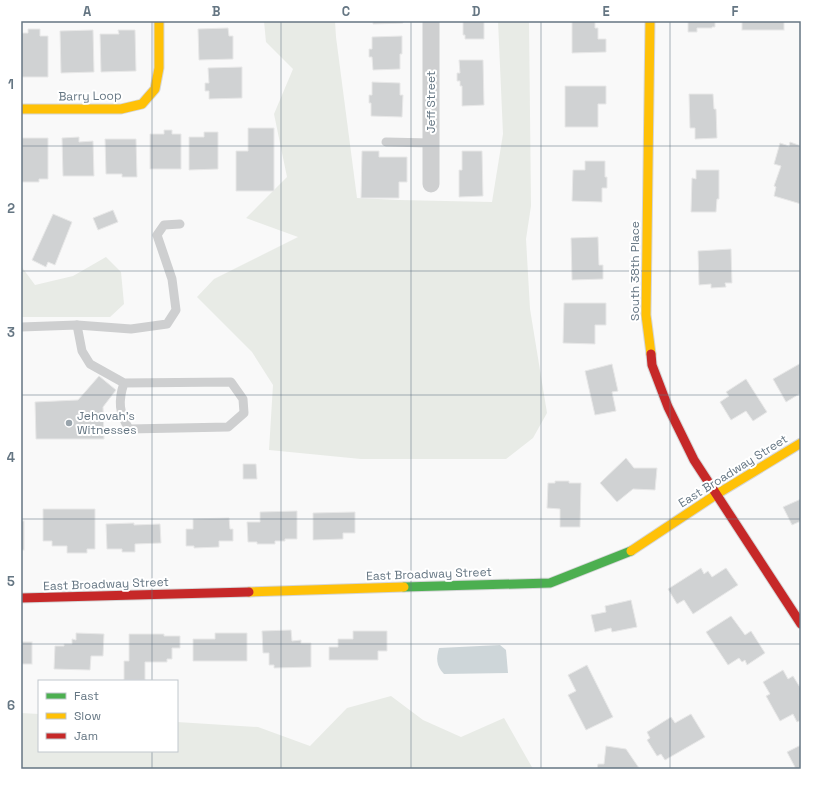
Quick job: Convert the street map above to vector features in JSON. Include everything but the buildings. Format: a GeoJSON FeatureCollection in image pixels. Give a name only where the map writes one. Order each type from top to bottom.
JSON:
{"type":"FeatureCollection","features":[{"type":"Feature","properties":{"kind":"street","name":"Barry Loop"},"geometry":{"type":"LineString","coordinates":[[21,109],[121,109],[142,104],[155,89],[159,68],[159,21]]}},
{"type":"Feature","properties":{"kind":"street","name":"Jeff Street"},"geometry":{"type":"LineString","coordinates":[[431,184],[432,21]]}},
{"type":"Feature","properties":{"kind":"street","name":"South 38th Place"},"geometry":{"type":"LineString","coordinates":[[650,21],[646,315],[652,365],[668,407],[694,460],[801,624]]}},
{"type":"Feature","properties":{"kind":"street","name":"East Broadway Street"},"geometry":{"type":"LineString","coordinates":[[21,598],[550,583],[634,550],[717,494],[801,442]]}},
{"type":"Feature","properties":{"kind":"lane"},"geometry":{"type":"LineString","coordinates":[[386,142],[431,143]]}},
{"type":"Feature","properties":{"kind":"lane"},"geometry":{"type":"LineString","coordinates":[[21,327],[77,325],[131,329],[167,324],[176,310],[172,279],[156,235],[164,225],[180,224]]}},
{"type":"Feature","properties":{"kind":"lane"},"geometry":{"type":"LineString","coordinates":[[77,325],[82,351],[90,364],[124,383],[230,382],[243,399],[244,413],[228,426],[129,429],[123,420],[120,408],[120,395],[124,383]]}},
{"type":"Feature","properties":{"kind":"shaded area"},"geometry":{"type":"Polygon","coordinates":[[[264,21],[335,21],[357,198],[492,202],[503,134],[498,21],[529,21],[531,206],[526,239],[530,309],[547,413],[533,438],[506,459],[361,459],[269,450],[273,385],[252,352],[197,297],[214,279],[298,237],[246,218],[287,177],[274,114],[293,69],[266,42],[264,21]]]}},
{"type":"Feature","properties":{"kind":"shaded area"},"geometry":{"type":"Polygon","coordinates":[[[106,257],[121,272],[124,304],[110,317],[21,317],[21,266],[35,285],[73,276],[106,257]]]}},
{"type":"Feature","properties":{"kind":"shaded area"},"geometry":{"type":"Polygon","coordinates":[[[500,645],[506,650],[508,673],[444,674],[438,665],[437,655],[439,648],[500,645]]]}},
{"type":"Feature","properties":{"kind":"shaded area"},"geometry":{"type":"Polygon","coordinates":[[[391,696],[423,720],[461,737],[504,718],[533,769],[21,769],[21,713],[38,714],[38,752],[178,752],[178,722],[258,727],[310,746],[347,708],[391,696]]]}},
{"type":"Feature","properties":{"kind":"traffic: fast"},"geometry":{"type":"LineString","coordinates":[[404,587],[550,583],[631,551]]}},
{"type":"Feature","properties":{"kind":"traffic: slow"},"geometry":{"type":"LineString","coordinates":[[21,109],[121,109],[142,104],[155,89],[159,68],[159,21]]}},
{"type":"Feature","properties":{"kind":"traffic: slow"},"geometry":{"type":"LineString","coordinates":[[650,21],[646,315],[651,354]]}},
{"type":"Feature","properties":{"kind":"traffic: slow"},"geometry":{"type":"LineString","coordinates":[[631,551],[717,494],[801,443]]}},
{"type":"Feature","properties":{"kind":"traffic: slow"},"geometry":{"type":"LineString","coordinates":[[249,592],[404,587]]}},
{"type":"Feature","properties":{"kind":"traffic: jam"},"geometry":{"type":"LineString","coordinates":[[651,354],[652,365],[668,407],[694,460],[801,624]]}},
{"type":"Feature","properties":{"kind":"traffic: jam"},"geometry":{"type":"LineString","coordinates":[[21,598],[249,592]]}},
{"type":"Feature","properties":{"kind":"place","name":"Jehovah's Witnesses"},"geometry":{"type":"Point","coordinates":[69,423]}}]}
